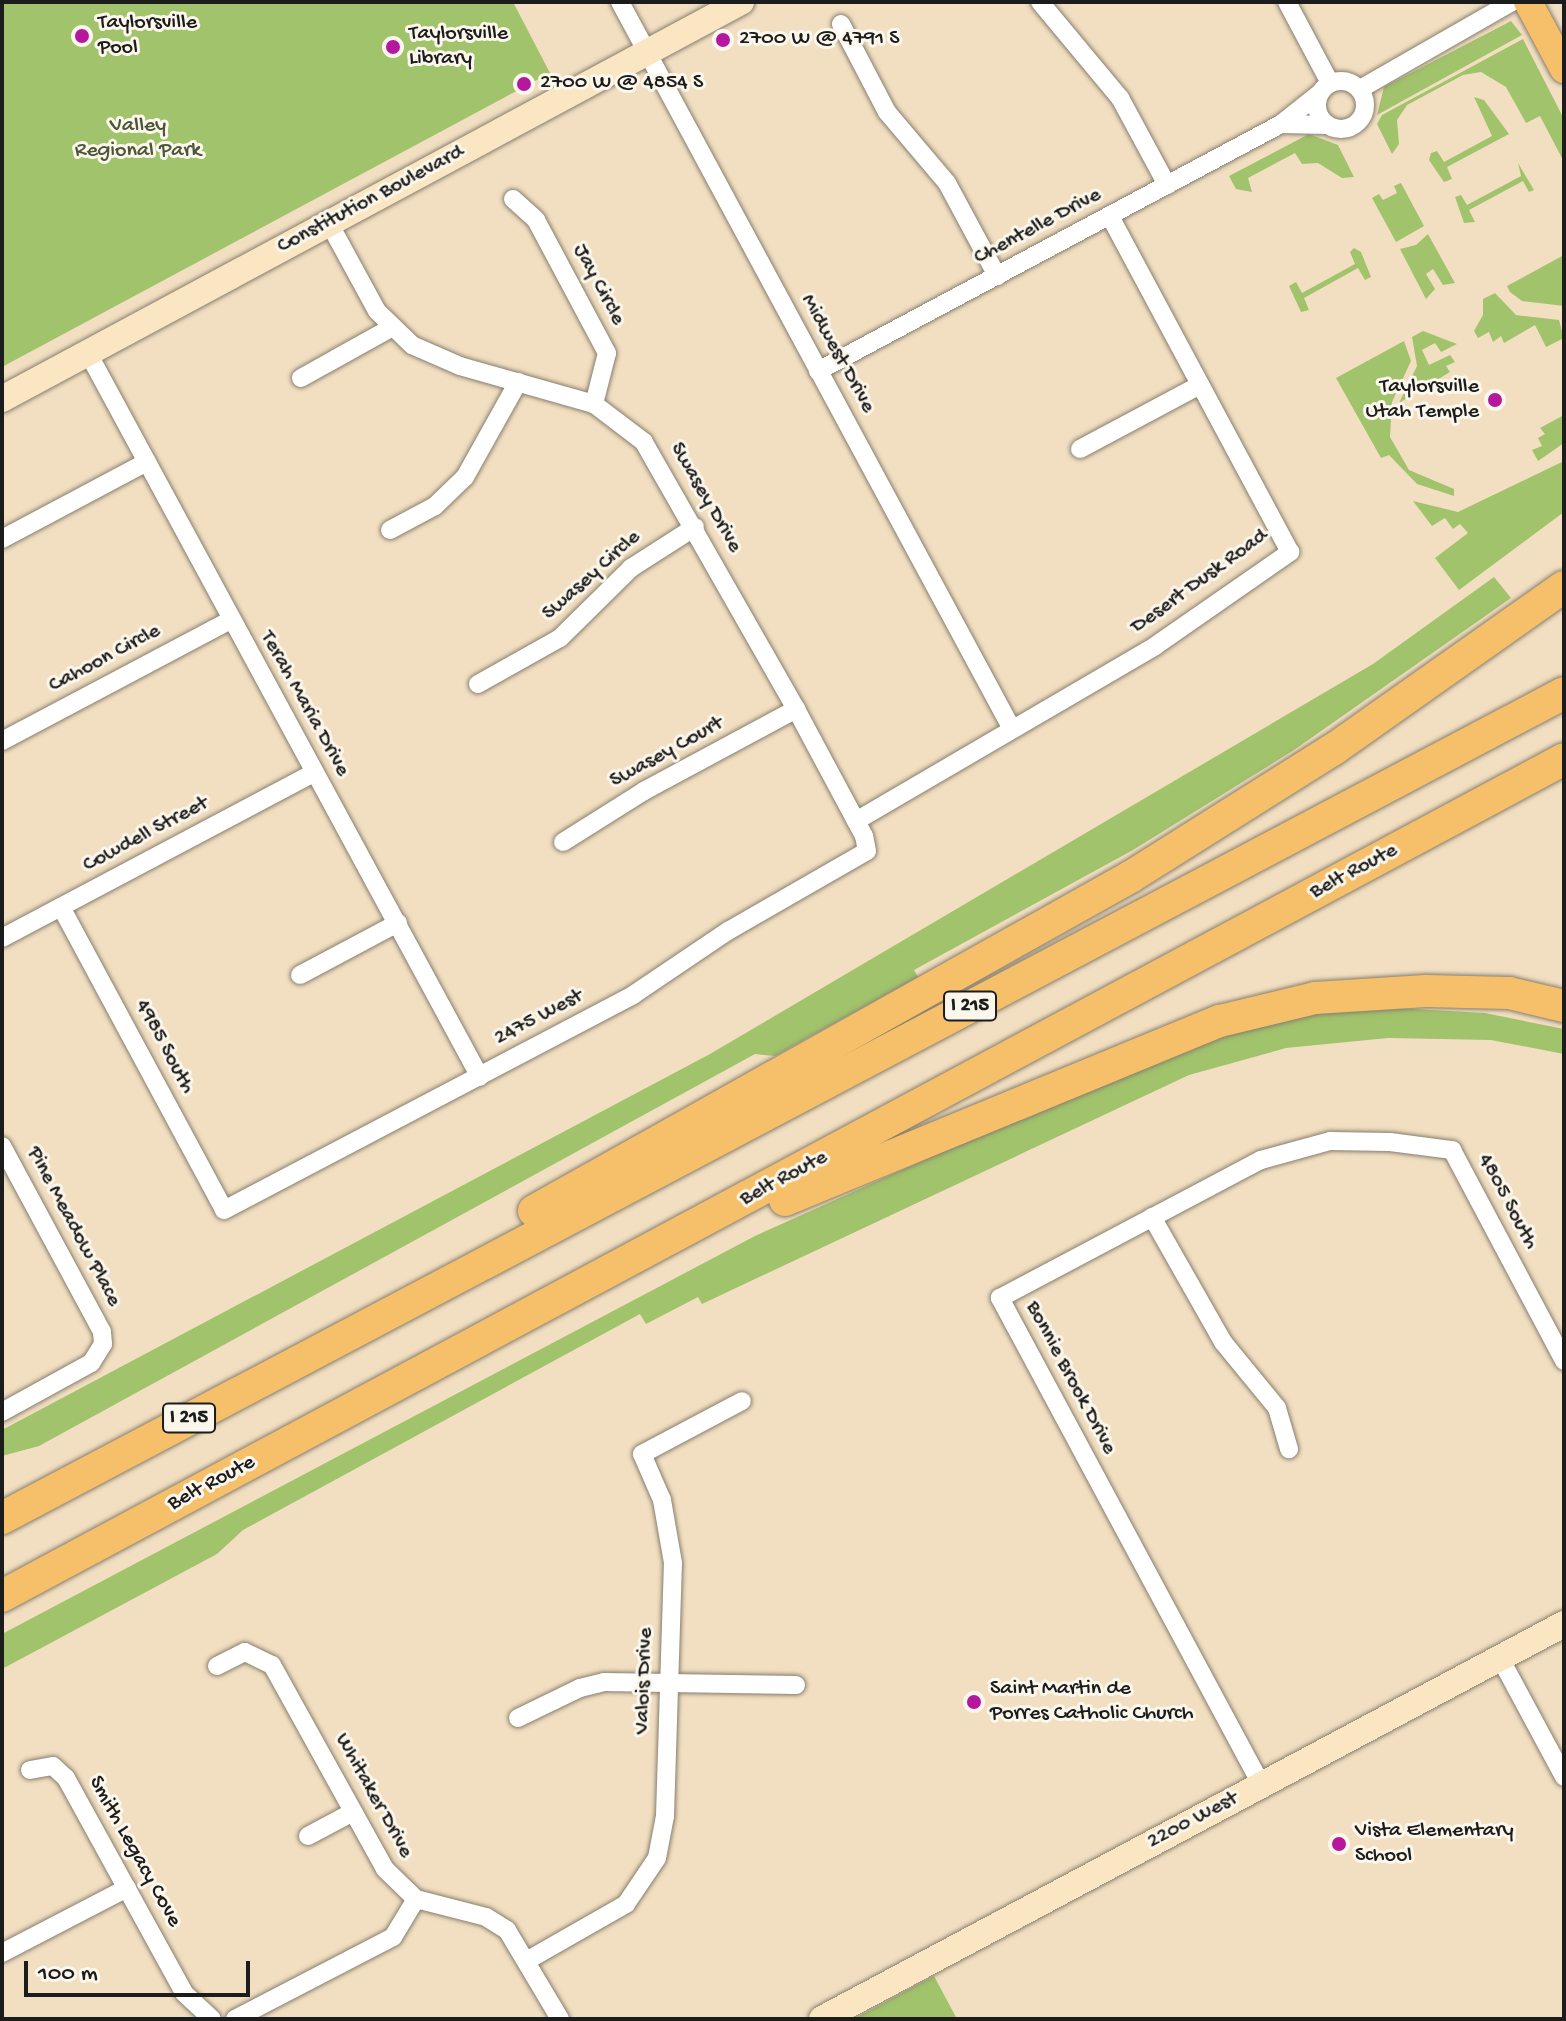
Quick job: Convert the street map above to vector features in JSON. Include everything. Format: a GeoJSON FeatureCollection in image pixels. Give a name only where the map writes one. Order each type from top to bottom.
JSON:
{"type":"FeatureCollection","features":[{"type":"Feature","properties":{"kind":"highway"},"geometry":{"type":"LineString","coordinates":[[234,1394],[422,1273],[1145,868],[1309,765],[1564,587]]}},
{"type":"Feature","properties":{"kind":"highway","name":"I 215"},"geometry":{"type":"LineString","coordinates":[[2,1518],[1564,693]]}},
{"type":"Feature","properties":{"kind":"highway","name":"Belt Route"},"geometry":{"type":"LineString","coordinates":[[2,1596],[616,1270],[1564,759]]}},
{"type":"Feature","properties":{"kind":"highway"},"geometry":{"type":"LineString","coordinates":[[616,1270],[1220,1021],[1315,998],[1426,991],[1509,993],[1564,1006]]}},
{"type":"Feature","properties":{"kind":"main road","name":"Constitution Boulevard"},"geometry":{"type":"LineString","coordinates":[[2,399],[741,2]]}},
{"type":"Feature","properties":{"kind":"main road"},"geometry":{"type":"LineString","coordinates":[[1528,2],[1564,69]]}},
{"type":"Feature","properties":{"kind":"main road","name":"2200 West"},"geometry":{"type":"LineString","coordinates":[[822,2019],[1564,1624]]}},
{"type":"Feature","properties":{"kind":"street","name":"Midwest Drive"},"geometry":{"type":"LineString","coordinates":[[620,2],[1012,729]]}},
{"type":"Feature","properties":{"kind":"street"},"geometry":{"type":"LineString","coordinates":[[1040,2],[1120,98],[1167,185]]}},
{"type":"Feature","properties":{"kind":"street"},"geometry":{"type":"LineString","coordinates":[[1287,2],[1325,88],[1319,114],[1328,125]]}},
{"type":"Feature","properties":{"kind":"street"},"geometry":{"type":"LineString","coordinates":[[1325,88],[1349,82],[1360,89],[1512,2]]}},
{"type":"Feature","properties":{"kind":"street"},"geometry":{"type":"LineString","coordinates":[[841,24],[887,112],[947,183],[997,276]]}},
{"type":"Feature","properties":{"kind":"street","name":"Chentelle Drive"},"geometry":{"type":"LineString","coordinates":[[818,371],[1281,124],[1325,88]]}},
{"type":"Feature","properties":{"kind":"street","name":"Chentelle Drive"},"geometry":{"type":"LineString","coordinates":[[1281,124],[1328,125],[1340,129],[1358,122],[1365,106],[1360,89]]}},
{"type":"Feature","properties":{"kind":"street","name":"Jay Circle"},"geometry":{"type":"LineString","coordinates":[[513,199],[536,220],[607,353],[594,404]]}},
{"type":"Feature","properties":{"kind":"street","name":"Desert Dusk Road"},"geometry":{"type":"LineString","coordinates":[[856,821],[1186,626],[1290,552],[1110,216]]}},
{"type":"Feature","properties":{"kind":"street","name":"Swasey Drive"},"geometry":{"type":"LineString","coordinates":[[329,223],[391,328],[434,356],[594,404],[644,442],[796,709],[856,821],[867,851]]}},
{"type":"Feature","properties":{"kind":"street"},"geometry":{"type":"LineString","coordinates":[[301,378],[391,328]]}},
{"type":"Feature","properties":{"kind":"street","name":"Terah Maria Drive"},"geometry":{"type":"LineString","coordinates":[[88,353],[480,1077]]}},
{"type":"Feature","properties":{"kind":"street"},"geometry":{"type":"LineString","coordinates":[[390,530],[435,506],[465,477],[518,382]]}},
{"type":"Feature","properties":{"kind":"street"},"geometry":{"type":"LineString","coordinates":[[1080,449],[1200,385]]}},
{"type":"Feature","properties":{"kind":"street"},"geometry":{"type":"LineString","coordinates":[[2,539],[147,462]]}},
{"type":"Feature","properties":{"kind":"street","name":"Swasey Circle"},"geometry":{"type":"LineString","coordinates":[[478,684],[560,638],[631,568],[695,527]]}},
{"type":"Feature","properties":{"kind":"street","name":"Cahoon Circle"},"geometry":{"type":"LineString","coordinates":[[2,741],[231,620]]}},
{"type":"Feature","properties":{"kind":"street","name":"Swasey Court"},"geometry":{"type":"LineString","coordinates":[[563,842],[644,791],[796,709]]}},
{"type":"Feature","properties":{"kind":"street","name":"Cowdell Street"},"geometry":{"type":"LineString","coordinates":[[2,938],[313,773]]}},
{"type":"Feature","properties":{"kind":"street","name":"2475 West"},"geometry":{"type":"LineString","coordinates":[[224,1210],[633,995],[728,931],[867,851]]}},
{"type":"Feature","properties":{"kind":"street","name":"4985 South"},"geometry":{"type":"LineString","coordinates":[[61,907],[224,1210]]}},
{"type":"Feature","properties":{"kind":"street"},"geometry":{"type":"LineString","coordinates":[[300,975],[398,923]]}},
{"type":"Feature","properties":{"kind":"street","name":"Bonnie Brook Drive"},"geometry":{"type":"LineString","coordinates":[[1261,1784],[1000,1298],[1261,1160],[1295,1148],[1360,1140],[1452,1150]]}},
{"type":"Feature","properties":{"kind":"street","name":"Pine Meadow Place"},"geometry":{"type":"LineString","coordinates":[[2,1146],[102,1332],[100,1356],[2,1412]]}},
{"type":"Feature","properties":{"kind":"street","name":"4805 South"},"geometry":{"type":"LineString","coordinates":[[1452,1150],[1564,1361]]}},
{"type":"Feature","properties":{"kind":"street"},"geometry":{"type":"LineString","coordinates":[[1152,1217],[1223,1342],[1277,1408],[1289,1449]]}},
{"type":"Feature","properties":{"kind":"street","name":"Valois Drive"},"geometry":{"type":"LineString","coordinates":[[528,1960],[626,1904],[649,1875],[665,1816],[670,1533],[642,1454],[742,1401]]}},
{"type":"Feature","properties":{"kind":"street","name":"Whitaker Drive"},"geometry":{"type":"LineString","coordinates":[[217,1666],[245,1652],[266,1660],[385,1869],[416,1899],[497,1922],[528,1960],[560,2019]]}},
{"type":"Feature","properties":{"kind":"street"},"geometry":{"type":"LineString","coordinates":[[1500,1658],[1564,1777]]}},
{"type":"Feature","properties":{"kind":"street"},"geometry":{"type":"LineString","coordinates":[[518,1718],[580,1688],[669,1679],[796,1685]]}},
{"type":"Feature","properties":{"kind":"street","name":"Smith Legacy Cove"},"geometry":{"type":"LineString","coordinates":[[30,1770],[53,1766],[66,1778],[184,1993],[212,2019]]}},
{"type":"Feature","properties":{"kind":"street"},"geometry":{"type":"LineString","coordinates":[[308,1836],[353,1812]]}},
{"type":"Feature","properties":{"kind":"street"},"geometry":{"type":"LineString","coordinates":[[2,1953],[127,1888]]}},
{"type":"Feature","properties":{"kind":"street"},"geometry":{"type":"LineString","coordinates":[[235,2019],[393,1937],[416,1899]]}},
{"type":"Feature","properties":{"kind":"green space","name":"Valley Regional Park"},"geometry":{"type":"Polygon","coordinates":[[[2,2],[513,2],[550,73],[2,367],[2,2]]]}},
{"type":"Feature","properties":{"kind":"green space"},"geometry":{"type":"Polygon","coordinates":[[[1511,21],[1522,35],[1377,115],[1384,87],[1511,21]]]}},
{"type":"Feature","properties":{"kind":"green space"},"geometry":{"type":"Polygon","coordinates":[[[1523,39],[1564,119],[1564,162],[1540,116],[1526,123],[1506,87],[1481,72],[1463,75],[1407,105],[1397,120],[1399,144],[1392,154],[1377,124],[1382,115],[1523,39]]]}},
{"type":"Feature","properties":{"kind":"green space"},"geometry":{"type":"Polygon","coordinates":[[[1474,97],[1484,100],[1509,134],[1447,167],[1452,179],[1444,182],[1429,160],[1431,153],[1437,151],[1444,162],[1492,136],[1474,97]]]}},
{"type":"Feature","properties":{"kind":"green space"},"geometry":{"type":"Polygon","coordinates":[[[1309,134],[1338,145],[1354,177],[1342,178],[1318,163],[1302,164],[1295,153],[1248,178],[1252,192],[1236,189],[1229,176],[1309,134]]]}},
{"type":"Feature","properties":{"kind":"green space"},"geometry":{"type":"Polygon","coordinates":[[[1518,163],[1534,190],[1529,192],[1523,181],[1469,210],[1475,222],[1464,223],[1455,197],[1461,195],[1467,205],[1521,176],[1518,163]]]}},
{"type":"Feature","properties":{"kind":"green space"},"geometry":{"type":"Polygon","coordinates":[[[1401,183],[1424,226],[1396,242],[1372,198],[1379,194],[1383,200],[1397,193],[1394,186],[1401,183]]]}},
{"type":"Feature","properties":{"kind":"green space"},"geometry":{"type":"Polygon","coordinates":[[[1428,234],[1455,283],[1443,285],[1433,269],[1426,274],[1435,289],[1426,299],[1400,249],[1416,245],[1428,234]]]}},
{"type":"Feature","properties":{"kind":"green space"},"geometry":{"type":"Polygon","coordinates":[[[1354,248],[1361,252],[1371,277],[1365,280],[1358,268],[1304,298],[1309,310],[1301,312],[1289,286],[1296,282],[1302,293],[1355,264],[1350,252],[1354,248]]]}},
{"type":"Feature","properties":{"kind":"green space"},"geometry":{"type":"Polygon","coordinates":[[[1564,255],[1564,306],[1522,301],[1510,292],[1507,286],[1564,255]]]}},
{"type":"Feature","properties":{"kind":"green space"},"geometry":{"type":"Polygon","coordinates":[[[1495,293],[1516,315],[1559,320],[1564,338],[1546,347],[1535,325],[1504,343],[1501,336],[1493,342],[1489,332],[1478,338],[1474,331],[1483,315],[1483,299],[1495,293]]]}},
{"type":"Feature","properties":{"kind":"green space"},"geometry":{"type":"Polygon","coordinates":[[[1423,331],[1457,344],[1441,352],[1435,343],[1422,350],[1429,365],[1450,355],[1455,362],[1446,366],[1450,372],[1399,403],[1417,366],[1412,337],[1423,331]]]}},
{"type":"Feature","properties":{"kind":"green space"},"geometry":{"type":"Polygon","coordinates":[[[1404,341],[1411,361],[1392,402],[1390,437],[1409,470],[1454,489],[1454,496],[1417,484],[1389,455],[1381,458],[1336,378],[1404,341]]]}},
{"type":"Feature","properties":{"kind":"green space"},"geometry":{"type":"Polygon","coordinates":[[[1564,415],[1564,443],[1538,461],[1532,450],[1542,446],[1538,438],[1545,434],[1540,428],[1564,415]]]}},
{"type":"Feature","properties":{"kind":"green space"},"geometry":{"type":"Polygon","coordinates":[[[1564,461],[1564,512],[1459,590],[1435,558],[1468,533],[1460,524],[1453,529],[1445,518],[1432,526],[1413,501],[1458,512],[1564,461]]]}},
{"type":"Feature","properties":{"kind":"green space"},"geometry":{"type":"Polygon","coordinates":[[[1494,577],[1511,598],[1294,750],[1133,850],[914,970],[918,977],[775,1056],[755,1054],[39,1446],[2,1456],[2,1430],[710,1054],[1373,664],[1494,577]]]}},
{"type":"Feature","properties":{"kind":"green space"},"geometry":{"type":"Polygon","coordinates":[[[1378,1007],[1485,1013],[1564,1029],[1564,1054],[1491,1040],[1388,1038],[1286,1048],[1189,1075],[702,1304],[698,1297],[646,1324],[640,1314],[243,1530],[217,1554],[2,1669],[2,1634],[755,1236],[1172,1049],[1312,1013],[1378,1007]]]}},
{"type":"Feature","properties":{"kind":"green space"},"geometry":{"type":"Polygon","coordinates":[[[934,1976],[957,2019],[854,2019],[915,1986],[934,1976]]]}},
{"type":"Feature","properties":{"kind":"place","name":"Taylorsville Pool"},"geometry":{"type":"Point","coordinates":[82,36]}},
{"type":"Feature","properties":{"kind":"place","name":"2700 W @ 4791 S"},"geometry":{"type":"Point","coordinates":[723,40]}},
{"type":"Feature","properties":{"kind":"place","name":"Taylorsville Library"},"geometry":{"type":"Point","coordinates":[393,47]}},
{"type":"Feature","properties":{"kind":"place","name":"2700 W @ 4854 S"},"geometry":{"type":"Point","coordinates":[524,84]}},
{"type":"Feature","properties":{"kind":"place","name":"Taylorsville Utah Temple"},"geometry":{"type":"Point","coordinates":[1495,400]}},
{"type":"Feature","properties":{"kind":"place","name":"Saint Martin de Porres Catholic Church"},"geometry":{"type":"Point","coordinates":[974,1702]}},
{"type":"Feature","properties":{"kind":"place","name":"Vista Elementary School"},"geometry":{"type":"Point","coordinates":[1339,1844]}}]}
